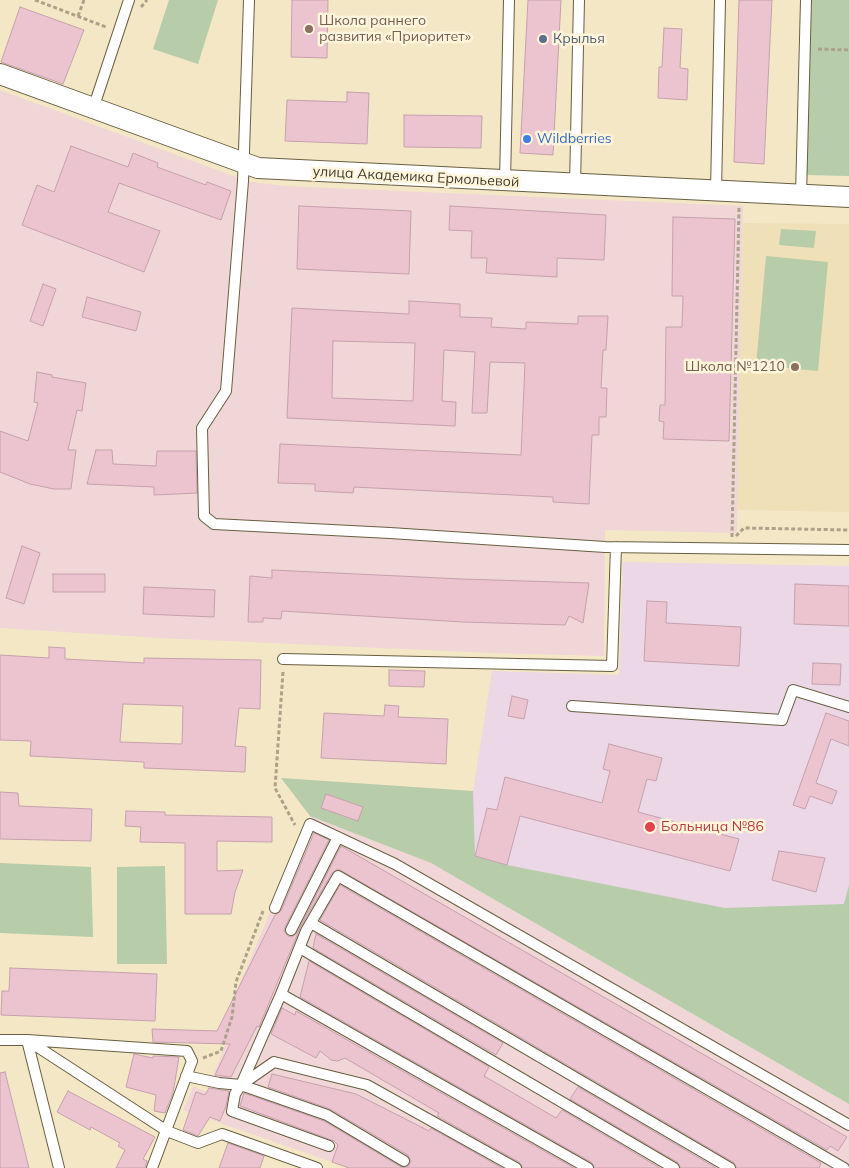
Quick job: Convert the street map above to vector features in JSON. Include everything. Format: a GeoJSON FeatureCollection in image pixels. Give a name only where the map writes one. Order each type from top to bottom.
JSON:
{"type":"FeatureCollection","features":[{"type":"Feature","properties":{"kind":"street","name":"улица Академика Ермольевой"},"geometry":{"type":"LineString","coordinates":[[0,74],[258,168],[282,171],[849,197]]}},
{"type":"Feature","properties":{"kind":"lane"},"geometry":{"type":"LineString","coordinates":[[93,108],[129,0]]}},
{"type":"Feature","properties":{"kind":"lane"},"geometry":{"type":"LineString","coordinates":[[249,0],[244,164],[226,390],[202,428],[204,516],[214,524],[616,547],[849,550]]}},
{"type":"Feature","properties":{"kind":"lane"},"geometry":{"type":"LineString","coordinates":[[505,181],[509,0]]}},
{"type":"Feature","properties":{"kind":"lane"},"geometry":{"type":"LineString","coordinates":[[575,184],[579,0]]}},
{"type":"Feature","properties":{"kind":"lane"},"geometry":{"type":"LineString","coordinates":[[716,191],[720,0]]}},
{"type":"Feature","properties":{"kind":"lane"},"geometry":{"type":"LineString","coordinates":[[801,195],[806,0]]}},
{"type":"Feature","properties":{"kind":"lane"},"geometry":{"type":"LineString","coordinates":[[283,659],[612,666],[616,547]]}},
{"type":"Feature","properties":{"kind":"lane"},"geometry":{"type":"LineString","coordinates":[[572,706],[782,720],[793,690],[849,707]]}},
{"type":"Feature","properties":{"kind":"lane"},"geometry":{"type":"LineString","coordinates":[[275,908],[310,824],[395,864],[849,1125]]}},
{"type":"Feature","properties":{"kind":"lane"},"geometry":{"type":"LineString","coordinates":[[291,930],[338,837]]}},
{"type":"Feature","properties":{"kind":"lane"},"geometry":{"type":"LineString","coordinates":[[329,1146],[232,1111],[236,1094],[311,923],[338,876],[844,1168]]}},
{"type":"Feature","properties":{"kind":"lane"},"geometry":{"type":"LineString","coordinates":[[311,923],[730,1168]]}},
{"type":"Feature","properties":{"kind":"lane"},"geometry":{"type":"LineString","coordinates":[[300,948],[674,1168]]}},
{"type":"Feature","properties":{"kind":"lane"},"geometry":{"type":"LineString","coordinates":[[281,994],[588,1168]]}},
{"type":"Feature","properties":{"kind":"lane"},"geometry":{"type":"LineString","coordinates":[[0,1040],[27,1040],[187,1051],[192,1061],[152,1168]]}},
{"type":"Feature","properties":{"kind":"lane"},"geometry":{"type":"LineString","coordinates":[[27,1040],[167,1131],[198,1143],[222,1134],[318,1168]]}},
{"type":"Feature","properties":{"kind":"lane"},"geometry":{"type":"LineString","coordinates":[[27,1040],[59,1168]]}},
{"type":"Feature","properties":{"kind":"lane"},"geometry":{"type":"LineString","coordinates":[[241,1085],[274,1062],[367,1085],[516,1168]]}},
{"type":"Feature","properties":{"kind":"lane"},"geometry":{"type":"LineString","coordinates":[[186,1076],[218,1083],[241,1085],[327,1115],[404,1161]]}},
{"type":"Feature","properties":{"kind":"path"},"geometry":{"type":"LineString","coordinates":[[34,0],[95,23]]}},
{"type":"Feature","properties":{"kind":"path"},"geometry":{"type":"LineString","coordinates":[[78,16],[84,0]]}},
{"type":"Feature","properties":{"kind":"path"},"geometry":{"type":"LineString","coordinates":[[828,49],[849,50]]}},
{"type":"Feature","properties":{"kind":"path"},"geometry":{"type":"LineString","coordinates":[[740,192],[732,540],[744,528],[849,530]]}},
{"type":"Feature","properties":{"kind":"path"},"geometry":{"type":"LineString","coordinates":[[283,659],[276,788],[295,825],[292,834]]}},
{"type":"Feature","properties":{"kind":"path"},"geometry":{"type":"LineString","coordinates":[[192,1061],[221,1051],[232,1017],[236,982],[264,908]]}},
{"type":"Feature","properties":{"kind":"shaded area"},"geometry":{"type":"Polygon","coordinates":[[[0,90],[244,181],[285,186],[743,206],[737,533],[605,530],[604,656],[491,653],[160,638],[0,628],[0,90]]]}},
{"type":"Feature","properties":{"kind":"shaded area","name":"Школа №1210"},"geometry":{"type":"Polygon","coordinates":[[[743,223],[849,224],[849,512],[737,510],[743,223]]]}},
{"type":"Feature","properties":{"kind":"shaded area","name":"Больница №86"},"geometry":{"type":"Polygon","coordinates":[[[623,562],[849,566],[849,1104],[431,863],[473,791],[492,671],[619,675],[623,562]]]}},
{"type":"Feature","properties":{"kind":"shaded area"},"geometry":{"type":"Polygon","coordinates":[[[310,816],[431,863],[849,1104],[849,1168],[349,1168],[183,1110],[193,1087],[207,1092],[236,1017],[240,984],[310,816]]]}},
{"type":"Feature","properties":{"kind":"green space"},"geometry":{"type":"Polygon","coordinates":[[[169,0],[218,0],[198,64],[153,49],[169,0]]]}},
{"type":"Feature","properties":{"kind":"green space"},"geometry":{"type":"Polygon","coordinates":[[[812,0],[849,0],[849,176],[805,175],[812,0]]]}},
{"type":"Feature","properties":{"kind":"green space"},"geometry":{"type":"Polygon","coordinates":[[[781,229],[816,231],[814,248],[779,245],[781,229]]]}},
{"type":"Feature","properties":{"kind":"green space"},"geometry":{"type":"Polygon","coordinates":[[[766,256],[828,262],[818,371],[756,365],[766,256]]]}},
{"type":"Feature","properties":{"kind":"green space"},"geometry":{"type":"Polygon","coordinates":[[[281,778],[473,791],[475,856],[507,865],[725,908],[844,904],[849,885],[849,1104],[431,863],[310,816],[281,778]]]}},
{"type":"Feature","properties":{"kind":"green space"},"geometry":{"type":"Polygon","coordinates":[[[0,863],[91,867],[93,937],[0,933],[0,863]]]}},
{"type":"Feature","properties":{"kind":"green space"},"geometry":{"type":"Polygon","coordinates":[[[165,866],[167,964],[117,964],[117,867],[165,866]]]}},
{"type":"Feature","properties":{"kind":"building","name":"Школа раннего развития «Приоритет»"},"geometry":{"type":"Polygon","coordinates":[[[292,0],[328,0],[327,58],[291,57],[292,0]]]}},
{"type":"Feature","properties":{"kind":"building"},"geometry":{"type":"Polygon","coordinates":[[[528,0],[561,0],[553,155],[520,153],[528,0]]]}},
{"type":"Feature","properties":{"kind":"building"},"geometry":{"type":"Polygon","coordinates":[[[739,0],[772,0],[764,164],[734,162],[739,0]]]}},
{"type":"Feature","properties":{"kind":"building"},"geometry":{"type":"Polygon","coordinates":[[[20,7],[84,30],[63,84],[1,62],[20,7]]]}},
{"type":"Feature","properties":{"kind":"building"},"geometry":{"type":"Polygon","coordinates":[[[664,28],[682,29],[680,68],[688,69],[687,100],[658,98],[659,67],[662,67],[664,28]]]}},
{"type":"Feature","properties":{"kind":"building"},"geometry":{"type":"Polygon","coordinates":[[[347,92],[369,93],[367,144],[285,141],[287,100],[347,102],[347,92]]]}},
{"type":"Feature","properties":{"kind":"building"},"geometry":{"type":"Polygon","coordinates":[[[404,115],[482,116],[481,148],[404,147],[404,115]]]}},
{"type":"Feature","properties":{"kind":"building"},"geometry":{"type":"Polygon","coordinates":[[[71,146],[128,167],[133,153],[158,163],[157,167],[206,185],[207,182],[231,191],[221,220],[119,183],[108,212],[160,231],[144,272],[22,225],[37,185],[54,192],[71,146]]]}},
{"type":"Feature","properties":{"kind":"building"},"geometry":{"type":"Polygon","coordinates":[[[299,206],[411,211],[409,274],[297,269],[299,206]]]}},
{"type":"Feature","properties":{"kind":"building"},"geometry":{"type":"Polygon","coordinates":[[[450,206],[606,215],[604,260],[557,258],[557,277],[486,273],[487,258],[471,258],[472,231],[449,230],[450,206]]]}},
{"type":"Feature","properties":{"kind":"building"},"geometry":{"type":"Polygon","coordinates":[[[673,217],[735,219],[729,441],[663,439],[664,422],[659,421],[660,405],[665,405],[666,327],[682,327],[683,296],[672,296],[673,217]]]}},
{"type":"Feature","properties":{"kind":"building"},"geometry":{"type":"Polygon","coordinates":[[[43,284],[56,289],[43,326],[30,321],[43,284]]]}},
{"type":"Feature","properties":{"kind":"building"},"geometry":{"type":"Polygon","coordinates":[[[87,297],[141,312],[136,331],[82,317],[87,297]]]}},
{"type":"Feature","properties":{"kind":"building"},"geometry":{"type":"Polygon","coordinates":[[[409,301],[460,304],[460,317],[492,318],[491,327],[526,329],[526,322],[578,324],[578,316],[608,316],[606,350],[603,350],[601,388],[607,388],[606,417],[599,417],[599,435],[592,435],[589,504],[553,502],[553,497],[354,487],[353,493],[315,491],[315,484],[278,483],[280,444],[521,455],[525,363],[490,362],[487,413],[472,413],[475,352],[444,350],[442,401],[456,402],[455,426],[287,418],[292,308],[409,314],[409,301]],[[333,341],[332,398],[413,401],[415,343],[333,341]]]}},
{"type":"Feature","properties":{"kind":"building"},"geometry":{"type":"Polygon","coordinates":[[[37,372],[52,375],[52,377],[86,383],[82,411],[77,410],[68,450],[76,450],[71,489],[54,489],[30,484],[0,472],[0,431],[28,441],[38,403],[34,402],[37,372]]]}},
{"type":"Feature","properties":{"kind":"building"},"geometry":{"type":"Polygon","coordinates":[[[96,450],[112,450],[113,464],[156,466],[157,451],[196,451],[197,493],[154,495],[154,487],[87,484],[96,450]]]}},
{"type":"Feature","properties":{"kind":"building"},"geometry":{"type":"Polygon","coordinates":[[[22,546],[40,553],[24,604],[6,598],[22,546]]]}},
{"type":"Feature","properties":{"kind":"building"},"geometry":{"type":"Polygon","coordinates":[[[272,570],[589,583],[583,623],[569,616],[565,625],[463,622],[282,611],[281,619],[263,618],[263,622],[248,622],[250,576],[272,578],[272,570]]]}},
{"type":"Feature","properties":{"kind":"building"},"geometry":{"type":"Polygon","coordinates":[[[53,574],[105,574],[105,592],[53,592],[53,574]]]}},
{"type":"Feature","properties":{"kind":"building"},"geometry":{"type":"Polygon","coordinates":[[[795,584],[849,586],[849,626],[794,624],[795,584]]]}},
{"type":"Feature","properties":{"kind":"building"},"geometry":{"type":"Polygon","coordinates":[[[144,587],[215,590],[214,617],[143,614],[144,587]]]}},
{"type":"Feature","properties":{"kind":"building"},"geometry":{"type":"Polygon","coordinates":[[[647,601],[667,602],[666,623],[741,627],[739,666],[644,661],[647,601]]]}},
{"type":"Feature","properties":{"kind":"building"},"geometry":{"type":"Polygon","coordinates":[[[49,647],[65,648],[65,659],[144,663],[144,658],[261,660],[260,709],[239,708],[235,746],[246,747],[245,772],[144,768],[144,762],[30,756],[31,741],[0,740],[0,655],[49,658],[49,647]],[[123,704],[120,742],[182,744],[183,706],[123,704]]]}},
{"type":"Feature","properties":{"kind":"building"},"geometry":{"type":"Polygon","coordinates":[[[813,663],[841,664],[840,685],[812,684],[813,663]]]}},
{"type":"Feature","properties":{"kind":"building"},"geometry":{"type":"Polygon","coordinates":[[[389,670],[425,671],[424,687],[389,686],[389,670]]]}},
{"type":"Feature","properties":{"kind":"building"},"geometry":{"type":"Polygon","coordinates":[[[512,696],[528,700],[524,719],[508,716],[512,696]]]}},
{"type":"Feature","properties":{"kind":"building"},"geometry":{"type":"Polygon","coordinates":[[[385,705],[399,706],[398,717],[448,719],[446,764],[321,758],[324,713],[384,716],[385,705]]]}},
{"type":"Feature","properties":{"kind":"building"},"geometry":{"type":"Polygon","coordinates":[[[826,713],[849,721],[849,746],[831,739],[816,783],[837,791],[832,804],[810,796],[805,809],[793,805],[826,713]]]}},
{"type":"Feature","properties":{"kind":"building"},"geometry":{"type":"Polygon","coordinates":[[[609,744],[662,758],[656,781],[647,779],[638,812],[739,839],[730,871],[520,816],[507,865],[475,856],[487,808],[497,810],[505,777],[602,803],[610,771],[603,769],[609,744]]]}},
{"type":"Feature","properties":{"kind":"building"},"geometry":{"type":"Polygon","coordinates":[[[0,792],[18,793],[19,806],[92,809],[91,841],[0,839],[0,792]]]}},
{"type":"Feature","properties":{"kind":"building"},"geometry":{"type":"Polygon","coordinates":[[[326,794],[363,807],[358,821],[321,808],[326,794]]]}},
{"type":"Feature","properties":{"kind":"building"},"geometry":{"type":"Polygon","coordinates":[[[126,811],[165,812],[165,815],[272,817],[272,842],[217,841],[217,871],[243,870],[235,892],[231,914],[185,914],[185,843],[140,842],[141,827],[125,826],[126,811]]]}},
{"type":"Feature","properties":{"kind":"building"},"geometry":{"type":"Polygon","coordinates":[[[314,833],[329,840],[285,927],[284,931],[288,936],[292,937],[297,933],[341,846],[847,1137],[838,1151],[830,1146],[827,1150],[338,869],[332,873],[300,928],[259,1027],[257,1026],[231,1077],[215,1075],[230,1044],[153,1042],[152,1029],[217,1031],[275,915],[281,911],[314,833]]]}},
{"type":"Feature","properties":{"kind":"building"},"geometry":{"type":"Polygon","coordinates":[[[779,851],[825,858],[816,892],[772,880],[779,851]]]}},
{"type":"Feature","properties":{"kind":"building"},"geometry":{"type":"Polygon","coordinates":[[[340,885],[821,1163],[819,1168],[737,1168],[733,1162],[320,920],[340,885]]]}},
{"type":"Feature","properties":{"kind":"building"},"geometry":{"type":"Polygon","coordinates":[[[316,934],[503,1043],[496,1055],[313,948],[316,934]]]}},
{"type":"Feature","properties":{"kind":"building"},"geometry":{"type":"Polygon","coordinates":[[[309,961],[489,1067],[484,1076],[556,1118],[562,1110],[660,1168],[595,1168],[591,1162],[300,997],[309,961]]]}},
{"type":"Feature","properties":{"kind":"building"},"geometry":{"type":"Polygon","coordinates":[[[10,968],[157,974],[155,1021],[1,1015],[2,991],[9,991],[10,968]]]}},
{"type":"Feature","properties":{"kind":"building"},"geometry":{"type":"Polygon","coordinates":[[[282,1008],[295,1015],[296,1011],[574,1168],[523,1168],[519,1162],[437,1116],[439,1113],[345,1058],[338,1061],[331,1060],[320,1051],[316,1058],[271,1034],[282,1008]]]}},
{"type":"Feature","properties":{"kind":"building"},"geometry":{"type":"Polygon","coordinates":[[[134,1054],[153,1058],[153,1056],[179,1057],[173,1093],[165,1113],[154,1111],[156,1095],[126,1087],[134,1054]]]}},
{"type":"Feature","properties":{"kind":"building"},"geometry":{"type":"Polygon","coordinates":[[[5,1072],[29,1168],[0,1168],[0,1073],[5,1072]]]}},
{"type":"Feature","properties":{"kind":"building"},"geometry":{"type":"Polygon","coordinates":[[[272,1074],[356,1094],[429,1131],[431,1128],[502,1168],[349,1168],[332,1162],[338,1145],[334,1141],[240,1106],[244,1093],[324,1121],[401,1167],[408,1167],[411,1161],[408,1155],[330,1109],[268,1087],[272,1074]]]}},
{"type":"Feature","properties":{"kind":"building"},"geometry":{"type":"Polygon","coordinates":[[[578,1087],[716,1168],[681,1168],[677,1162],[570,1099],[578,1087]]]}},
{"type":"Feature","properties":{"kind":"building"},"geometry":{"type":"Polygon","coordinates":[[[209,1088],[229,1091],[220,1121],[210,1117],[198,1136],[183,1130],[196,1092],[205,1095],[209,1088]]]}},
{"type":"Feature","properties":{"kind":"building"},"geometry":{"type":"Polygon","coordinates":[[[68,1091],[155,1137],[143,1159],[147,1161],[145,1168],[116,1168],[125,1150],[118,1146],[120,1143],[91,1127],[90,1130],[57,1112],[68,1091]]]}},
{"type":"Feature","properties":{"kind":"building"},"geometry":{"type":"Polygon","coordinates":[[[228,1143],[264,1156],[260,1168],[219,1168],[228,1143]]]}},
{"type":"Feature","properties":{"kind":"place","name":"Школа раннего развития «Приоритет»"},"geometry":{"type":"Point","coordinates":[309,29]}},
{"type":"Feature","properties":{"kind":"place","name":"Крылья"},"geometry":{"type":"Point","coordinates":[543,39]}},
{"type":"Feature","properties":{"kind":"place","name":"Wildberries"},"geometry":{"type":"Point","coordinates":[527,139]}},
{"type":"Feature","properties":{"kind":"place","name":"Школа №1210"},"geometry":{"type":"Point","coordinates":[795,367]}},
{"type":"Feature","properties":{"kind":"place","name":"Больница №86"},"geometry":{"type":"Point","coordinates":[650,827]}}]}
